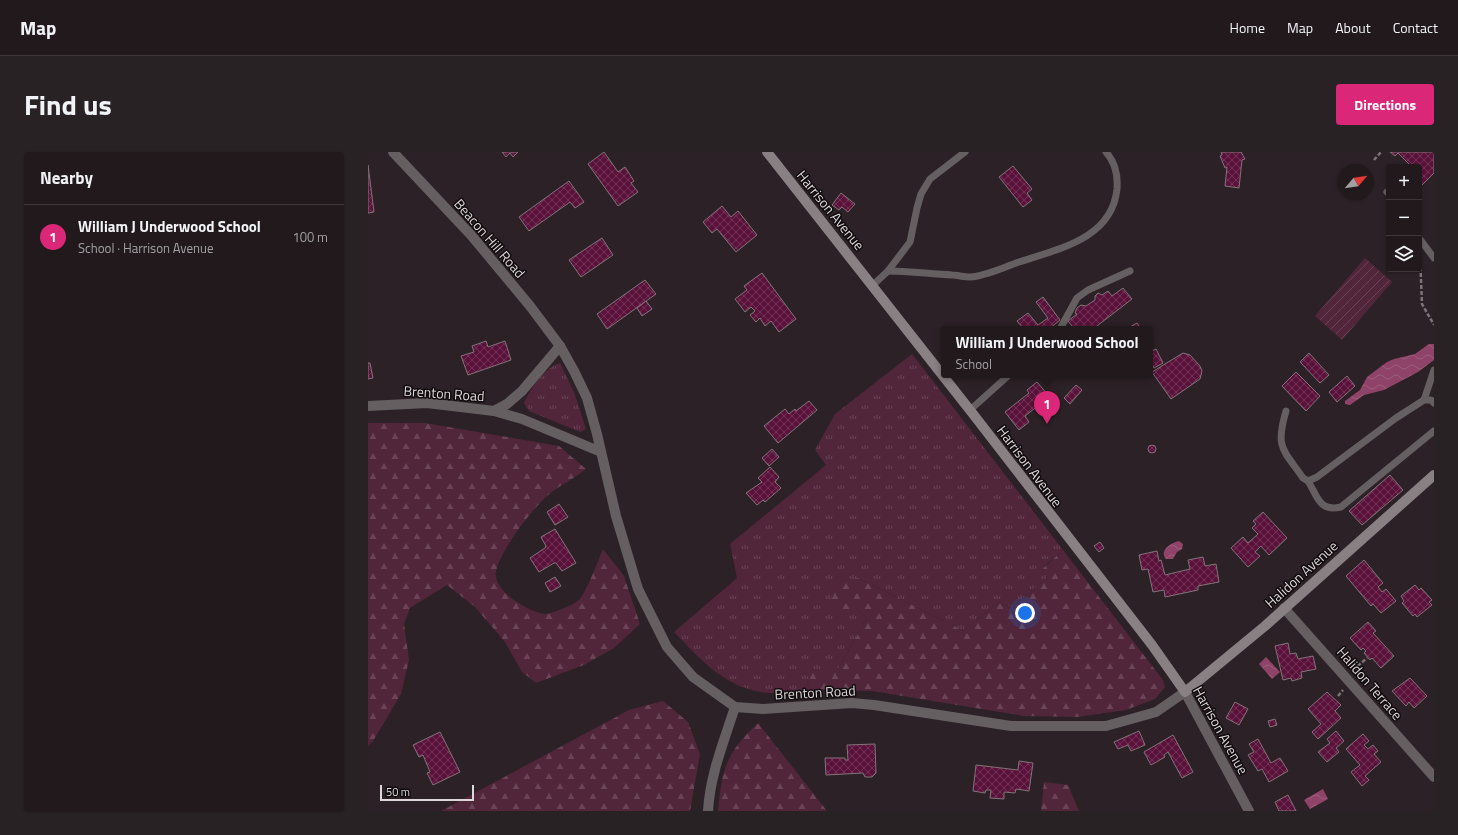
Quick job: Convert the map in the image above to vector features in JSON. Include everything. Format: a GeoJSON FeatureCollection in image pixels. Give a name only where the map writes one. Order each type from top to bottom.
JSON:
{"type":"FeatureCollection","features":[{"type":"Feature","properties":{"kind":"main road","name":"Harrison Avenue"},"geometry":{"type":"LineString","coordinates":[[767,152],[941,373]]}},
{"type":"Feature","properties":{"kind":"main road","name":"Harrison Avenue"},"geometry":{"type":"LineString","coordinates":[[945,378],[1152,645],[1185,692]]}},
{"type":"Feature","properties":{"kind":"main road","name":"Halidon Avenue"},"geometry":{"type":"LineString","coordinates":[[1185,692],[1265,626],[1434,474]]}},
{"type":"Feature","properties":{"kind":"street","name":"Beacon Hill Road"},"geometry":{"type":"LineString","coordinates":[[393,152],[471,235],[560,346]]}},
{"type":"Feature","properties":{"kind":"street","name":"Brenton Road"},"geometry":{"type":"LineString","coordinates":[[494,411],[507,404],[522,391],[560,346]]}},
{"type":"Feature","properties":{"kind":"street"},"geometry":{"type":"LineString","coordinates":[[560,346],[587,398],[624,546],[638,588],[669,650],[693,678],[735,707],[714,771],[708,811]]}},
{"type":"Feature","properties":{"kind":"street","name":"Brenton Road"},"geometry":{"type":"LineString","coordinates":[[368,406],[427,403],[494,411],[522,419],[600,452]]}},
{"type":"Feature","properties":{"kind":"street","name":"Halidon Terrace"},"geometry":{"type":"LineString","coordinates":[[1284,608],[1434,777]]}},
{"type":"Feature","properties":{"kind":"street","name":"Brenton Road"},"geometry":{"type":"LineString","coordinates":[[735,707],[763,709],[852,704],[922,711],[1011,726],[1106,726],[1156,712],[1185,692]]}},
{"type":"Feature","properties":{"kind":"street","name":"Harrison Avenue"},"geometry":{"type":"LineString","coordinates":[[1185,692],[1249,811]]}},
{"type":"Feature","properties":{"kind":"lane"},"geometry":{"type":"LineString","coordinates":[[873,285],[888,271],[910,242],[919,201],[930,179],[965,152]]}},
{"type":"Feature","properties":{"kind":"lane"},"geometry":{"type":"LineString","coordinates":[[888,271],[969,277],[984,274],[1058,251],[1080,240],[1100,227],[1113,208],[1116,199],[1116,172],[1111,158],[1106,152]]}},
{"type":"Feature","properties":{"kind":"lane"},"geometry":{"type":"LineString","coordinates":[[1422,243],[1434,258]]}},
{"type":"Feature","properties":{"kind":"lane"},"geometry":{"type":"LineString","coordinates":[[1062,326],[1077,298],[1088,290],[1130,271]]}},
{"type":"Feature","properties":{"kind":"lane"},"geometry":{"type":"LineString","coordinates":[[1424,400],[1434,370]]}},
{"type":"Feature","properties":{"kind":"lane"},"geometry":{"type":"LineString","coordinates":[[970,410],[1007,378]]}},
{"type":"Feature","properties":{"kind":"lane"},"geometry":{"type":"LineString","coordinates":[[1308,481],[1316,477],[1424,400],[1431,400],[1434,403]]}},
{"type":"Feature","properties":{"kind":"lane"},"geometry":{"type":"LineString","coordinates":[[1286,411],[1280,430],[1280,442],[1303,478],[1308,481],[1323,506],[1330,509],[1341,507],[1434,431]]}},
{"type":"Feature","properties":{"kind":"path"},"geometry":{"type":"LineString","coordinates":[[1374,160],[1381,152]]}},
{"type":"Feature","properties":{"kind":"path"},"geometry":{"type":"LineString","coordinates":[[1424,246],[1420,253],[1420,291],[1425,311],[1434,325]]}},
{"type":"Feature","properties":{"kind":"path"},"geometry":{"type":"LineString","coordinates":[[1345,677],[1366,658]]}},
{"type":"Feature","properties":{"kind":"green space"},"geometry":{"type":"Polygon","coordinates":[[[1365,258],[1392,282],[1342,340],[1315,316],[1365,258]]]}},
{"type":"Feature","properties":{"kind":"green space"},"geometry":{"type":"Polygon","coordinates":[[[912,354],[1063,550],[1043,567],[1047,578],[1012,607],[998,603],[964,631],[858,578],[858,610],[867,618],[838,669],[807,681],[810,690],[766,693],[747,689],[723,677],[693,652],[674,632],[737,578],[730,544],[826,465],[815,450],[835,414],[912,354]]]}},
{"type":"Feature","properties":{"kind":"green space"},"geometry":{"type":"Polygon","coordinates":[[[560,363],[574,392],[586,429],[580,432],[529,411],[524,403],[530,391],[539,379],[554,365],[560,363]]]}},
{"type":"Feature","properties":{"kind":"green space"},"geometry":{"type":"Polygon","coordinates":[[[368,423],[425,423],[559,446],[586,469],[548,495],[530,514],[512,539],[499,562],[496,571],[496,578],[505,592],[521,605],[544,614],[552,612],[568,606],[580,599],[603,549],[624,576],[640,624],[614,648],[584,665],[536,683],[522,672],[505,642],[475,607],[447,585],[410,608],[404,624],[409,660],[401,694],[373,741],[368,746],[368,423]]]}},
{"type":"Feature","properties":{"kind":"green space"},"geometry":{"type":"Polygon","coordinates":[[[1063,550],[1163,680],[1165,687],[1155,699],[1126,710],[1077,717],[1024,716],[872,691],[810,690],[807,681],[810,672],[838,669],[867,618],[858,610],[848,613],[837,608],[831,598],[837,582],[858,578],[964,631],[998,603],[1012,607],[1047,578],[1043,568],[1063,550]]]}},
{"type":"Feature","properties":{"kind":"green space"},"geometry":{"type":"Polygon","coordinates":[[[663,701],[688,722],[700,754],[690,811],[441,811],[629,710],[663,701]]]}},
{"type":"Feature","properties":{"kind":"green space"},"geometry":{"type":"Polygon","coordinates":[[[758,723],[827,811],[718,811],[721,783],[732,753],[739,743],[758,723]]]}},
{"type":"Feature","properties":{"kind":"green space"},"geometry":{"type":"Polygon","coordinates":[[[1044,782],[1068,785],[1079,811],[1041,811],[1044,782]]]}},
{"type":"Feature","properties":{"kind":"water"},"geometry":{"type":"Polygon","coordinates":[[[1429,344],[1434,344],[1434,360],[1418,372],[1384,390],[1364,395],[1350,405],[1345,404],[1345,401],[1360,390],[1367,377],[1387,362],[1415,354],[1429,344]]]}},
{"type":"Feature","properties":{"kind":"water"},"geometry":{"type":"Polygon","coordinates":[[[1179,541],[1183,544],[1182,549],[1177,552],[1173,559],[1166,559],[1164,553],[1166,548],[1179,541]]]}},
{"type":"Feature","properties":{"kind":"water"},"geometry":{"type":"Polygon","coordinates":[[[1266,657],[1280,672],[1272,679],[1259,664],[1266,657]]]}},
{"type":"Feature","properties":{"kind":"water"},"geometry":{"type":"Polygon","coordinates":[[[1323,789],[1328,799],[1310,809],[1304,800],[1323,789]]]}},
{"type":"Feature","properties":{"kind":"building"},"geometry":{"type":"Polygon","coordinates":[[[502,152],[518,152],[513,157],[510,153],[506,157],[502,152]]]}},
{"type":"Feature","properties":{"kind":"building"},"geometry":{"type":"Polygon","coordinates":[[[604,152],[618,172],[625,167],[634,181],[631,183],[638,192],[618,206],[588,164],[604,152]]]}},
{"type":"Feature","properties":{"kind":"building"},"geometry":{"type":"Polygon","coordinates":[[[1221,152],[1241,152],[1245,159],[1242,160],[1239,188],[1225,186],[1227,167],[1225,168],[1220,156],[1222,155],[1221,152]]]}},
{"type":"Feature","properties":{"kind":"building"},"geometry":{"type":"Polygon","coordinates":[[[1390,152],[1434,152],[1434,173],[1422,185],[1422,164],[1409,164],[1398,153],[1395,156],[1390,152]]]}},
{"type":"Feature","properties":{"kind":"building"},"geometry":{"type":"Polygon","coordinates":[[[368,165],[374,212],[368,213],[368,165]]]}},
{"type":"Feature","properties":{"kind":"building"},"geometry":{"type":"Polygon","coordinates":[[[1013,166],[1032,189],[1027,193],[1032,200],[1023,207],[999,177],[1013,166]]]}},
{"type":"Feature","properties":{"kind":"building"},"geometry":{"type":"Polygon","coordinates":[[[569,181],[584,202],[575,208],[570,202],[529,231],[519,217],[569,181]]]}},
{"type":"Feature","properties":{"kind":"building"},"geometry":{"type":"Polygon","coordinates":[[[841,193],[855,204],[848,212],[842,207],[839,210],[832,205],[841,193]]]}},
{"type":"Feature","properties":{"kind":"building"},"geometry":{"type":"Polygon","coordinates":[[[722,206],[731,217],[738,211],[757,235],[736,252],[717,229],[712,233],[703,222],[722,206]]]}},
{"type":"Feature","properties":{"kind":"building"},"geometry":{"type":"Polygon","coordinates":[[[602,238],[613,255],[581,277],[569,260],[602,238]]]}},
{"type":"Feature","properties":{"kind":"building"},"geometry":{"type":"Polygon","coordinates":[[[762,273],[796,319],[779,332],[771,321],[765,326],[760,318],[756,322],[750,315],[755,311],[751,307],[745,312],[735,299],[747,290],[744,286],[762,273]]]}},
{"type":"Feature","properties":{"kind":"building"},"geometry":{"type":"Polygon","coordinates":[[[645,280],[656,294],[607,329],[597,314],[645,280]]]}},
{"type":"Feature","properties":{"kind":"building"},"geometry":{"type":"Polygon","coordinates":[[[1123,288],[1132,299],[1097,326],[1072,326],[1068,321],[1077,314],[1075,313],[1077,308],[1081,305],[1086,306],[1095,300],[1095,296],[1098,293],[1102,295],[1108,291],[1112,296],[1123,288]]]}},
{"type":"Feature","properties":{"kind":"building"},"geometry":{"type":"Polygon","coordinates":[[[1043,297],[1060,320],[1053,326],[1021,326],[1017,321],[1028,313],[1038,325],[1048,318],[1036,302],[1043,297]]]}},
{"type":"Feature","properties":{"kind":"building"},"geometry":{"type":"Polygon","coordinates":[[[646,301],[652,309],[642,316],[637,308],[646,301]]]}},
{"type":"Feature","properties":{"kind":"building"},"geometry":{"type":"Polygon","coordinates":[[[1137,323],[1139,326],[1132,326],[1137,323]]]}},
{"type":"Feature","properties":{"kind":"building"},"geometry":{"type":"Polygon","coordinates":[[[486,341],[488,347],[505,341],[511,360],[468,375],[461,356],[474,352],[472,346],[486,341]]]}},
{"type":"Feature","properties":{"kind":"building"},"geometry":{"type":"Polygon","coordinates":[[[1156,349],[1163,363],[1154,368],[1153,366],[1153,350],[1156,349]]]}},
{"type":"Feature","properties":{"kind":"building"},"geometry":{"type":"Polygon","coordinates":[[[1183,353],[1190,355],[1200,366],[1202,371],[1200,379],[1171,399],[1153,371],[1183,353]]]}},
{"type":"Feature","properties":{"kind":"building"},"geometry":{"type":"Polygon","coordinates":[[[1309,353],[1329,375],[1320,383],[1300,362],[1309,353]]]}},
{"type":"Feature","properties":{"kind":"building"},"geometry":{"type":"Polygon","coordinates":[[[368,363],[370,363],[373,378],[368,379],[368,363]]]}},
{"type":"Feature","properties":{"kind":"building"},"geometry":{"type":"Polygon","coordinates":[[[1296,372],[1320,396],[1306,411],[1282,386],[1296,372]]]}},
{"type":"Feature","properties":{"kind":"building"},"geometry":{"type":"Polygon","coordinates":[[[1347,376],[1355,386],[1337,402],[1329,392],[1347,376]]]}},
{"type":"Feature","properties":{"kind":"building"},"geometry":{"type":"Polygon","coordinates":[[[1037,382],[1054,402],[1043,410],[1039,405],[1025,416],[1029,422],[1019,430],[1005,412],[1029,393],[1027,390],[1037,382]]]}},
{"type":"Feature","properties":{"kind":"building"},"geometry":{"type":"Polygon","coordinates":[[[1076,385],[1082,390],[1070,404],[1064,398],[1076,385]]]}},
{"type":"Feature","properties":{"kind":"building"},"geometry":{"type":"Polygon","coordinates":[[[809,401],[817,410],[778,443],[764,426],[785,409],[789,414],[795,409],[796,411],[809,401]]]}},
{"type":"Feature","properties":{"kind":"building"},"geometry":{"type":"Polygon","coordinates":[[[1150,445],[1154,445],[1156,449],[1154,453],[1150,453],[1148,451],[1148,447],[1150,445]]]}},
{"type":"Feature","properties":{"kind":"building"},"geometry":{"type":"Polygon","coordinates":[[[772,449],[779,457],[769,466],[762,458],[772,449]]]}},
{"type":"Feature","properties":{"kind":"building"},"geometry":{"type":"Polygon","coordinates":[[[770,467],[779,477],[775,482],[781,488],[765,502],[763,500],[757,505],[746,493],[762,482],[758,478],[770,467]]]}},
{"type":"Feature","properties":{"kind":"building"},"geometry":{"type":"Polygon","coordinates":[[[1390,475],[1403,490],[1362,525],[1349,511],[1390,475]]]}},
{"type":"Feature","properties":{"kind":"building"},"geometry":{"type":"Polygon","coordinates":[[[559,504],[568,517],[555,525],[547,512],[559,504]]]}},
{"type":"Feature","properties":{"kind":"building"},"geometry":{"type":"Polygon","coordinates":[[[1263,512],[1287,538],[1269,555],[1261,546],[1255,552],[1260,556],[1248,567],[1231,548],[1243,537],[1248,543],[1258,534],[1252,528],[1256,524],[1253,521],[1263,512]]]}},
{"type":"Feature","properties":{"kind":"building"},"geometry":{"type":"Polygon","coordinates":[[[555,529],[576,563],[562,571],[556,563],[554,563],[539,572],[530,558],[545,548],[546,546],[541,537],[555,529]]]}},
{"type":"Feature","properties":{"kind":"building"},"geometry":{"type":"Polygon","coordinates":[[[1100,542],[1104,548],[1099,552],[1094,546],[1100,542]]]}},
{"type":"Feature","properties":{"kind":"building"},"geometry":{"type":"Polygon","coordinates":[[[1157,551],[1159,561],[1161,560],[1165,575],[1190,569],[1188,560],[1203,557],[1205,566],[1216,564],[1219,582],[1198,586],[1198,590],[1165,597],[1164,590],[1153,592],[1148,569],[1142,570],[1139,555],[1157,551]]]}},
{"type":"Feature","properties":{"kind":"building"},"geometry":{"type":"Polygon","coordinates":[[[1364,560],[1383,583],[1378,587],[1382,592],[1386,589],[1396,601],[1381,613],[1373,604],[1371,606],[1346,576],[1364,560]]]}},
{"type":"Feature","properties":{"kind":"building"},"geometry":{"type":"Polygon","coordinates":[[[555,577],[561,586],[550,592],[545,583],[555,577]]]}},
{"type":"Feature","properties":{"kind":"building"},"geometry":{"type":"Polygon","coordinates":[[[1415,585],[1419,590],[1421,588],[1432,600],[1429,602],[1432,605],[1417,617],[1415,614],[1413,616],[1402,603],[1404,601],[1401,596],[1415,585]]]}},
{"type":"Feature","properties":{"kind":"building"},"geometry":{"type":"Polygon","coordinates":[[[1368,622],[1376,631],[1373,633],[1394,656],[1381,668],[1372,658],[1370,660],[1364,653],[1366,651],[1363,648],[1361,650],[1350,638],[1368,622]]]}},
{"type":"Feature","properties":{"kind":"building"},"geometry":{"type":"Polygon","coordinates":[[[1288,643],[1290,654],[1296,653],[1298,659],[1313,656],[1316,669],[1301,672],[1302,678],[1292,681],[1291,678],[1283,680],[1275,646],[1288,643]]]}},
{"type":"Feature","properties":{"kind":"building"},"geometry":{"type":"Polygon","coordinates":[[[1410,678],[1427,696],[1414,708],[1409,702],[1406,706],[1392,691],[1410,678]]]}},
{"type":"Feature","properties":{"kind":"building"},"geometry":{"type":"Polygon","coordinates":[[[1327,692],[1341,705],[1335,711],[1341,718],[1318,739],[1312,732],[1321,724],[1308,709],[1327,692]]]}},
{"type":"Feature","properties":{"kind":"building"},"geometry":{"type":"Polygon","coordinates":[[[1235,702],[1248,709],[1239,725],[1226,718],[1235,702]]]}},
{"type":"Feature","properties":{"kind":"building"},"geometry":{"type":"Polygon","coordinates":[[[1275,719],[1277,725],[1270,727],[1268,721],[1275,719]]]}},
{"type":"Feature","properties":{"kind":"building"},"geometry":{"type":"Polygon","coordinates":[[[1139,731],[1145,745],[1131,751],[1128,745],[1118,749],[1114,742],[1139,731]]]}},
{"type":"Feature","properties":{"kind":"building"},"geometry":{"type":"Polygon","coordinates":[[[1336,731],[1344,741],[1336,748],[1339,752],[1327,762],[1318,752],[1330,743],[1327,739],[1336,731]]]}},
{"type":"Feature","properties":{"kind":"building"},"geometry":{"type":"Polygon","coordinates":[[[440,732],[460,772],[433,785],[427,773],[430,772],[423,755],[419,757],[413,745],[440,732]]]}},
{"type":"Feature","properties":{"kind":"building"},"geometry":{"type":"Polygon","coordinates":[[[1363,734],[1369,741],[1364,745],[1368,749],[1373,745],[1378,751],[1374,754],[1381,762],[1365,776],[1369,780],[1362,786],[1351,772],[1360,765],[1346,749],[1363,734]]]}},
{"type":"Feature","properties":{"kind":"building"},"geometry":{"type":"Polygon","coordinates":[[[1173,735],[1193,772],[1182,778],[1168,752],[1164,755],[1165,757],[1151,765],[1144,752],[1173,735]]]}},
{"type":"Feature","properties":{"kind":"building"},"geometry":{"type":"Polygon","coordinates":[[[1258,739],[1271,763],[1280,758],[1288,771],[1269,782],[1262,769],[1258,771],[1248,755],[1254,752],[1249,744],[1258,739]]]}},
{"type":"Feature","properties":{"kind":"building"},"geometry":{"type":"Polygon","coordinates":[[[875,744],[876,773],[872,777],[865,777],[863,773],[826,775],[825,758],[845,758],[845,760],[848,760],[847,745],[875,744]]]}},
{"type":"Feature","properties":{"kind":"building"},"geometry":{"type":"Polygon","coordinates":[[[1019,761],[1033,763],[1029,791],[1016,789],[1015,793],[1004,792],[1004,799],[990,798],[991,790],[986,790],[985,793],[973,791],[976,765],[1018,770],[1019,761]]]}},
{"type":"Feature","properties":{"kind":"building"},"geometry":{"type":"Polygon","coordinates":[[[1288,795],[1296,811],[1279,811],[1275,802],[1288,795]]]}},
{"type":"Feature","properties":{"kind":"place","name":"William J Underwood School"},"geometry":{"type":"Point","coordinates":[1047,424]}}]}
